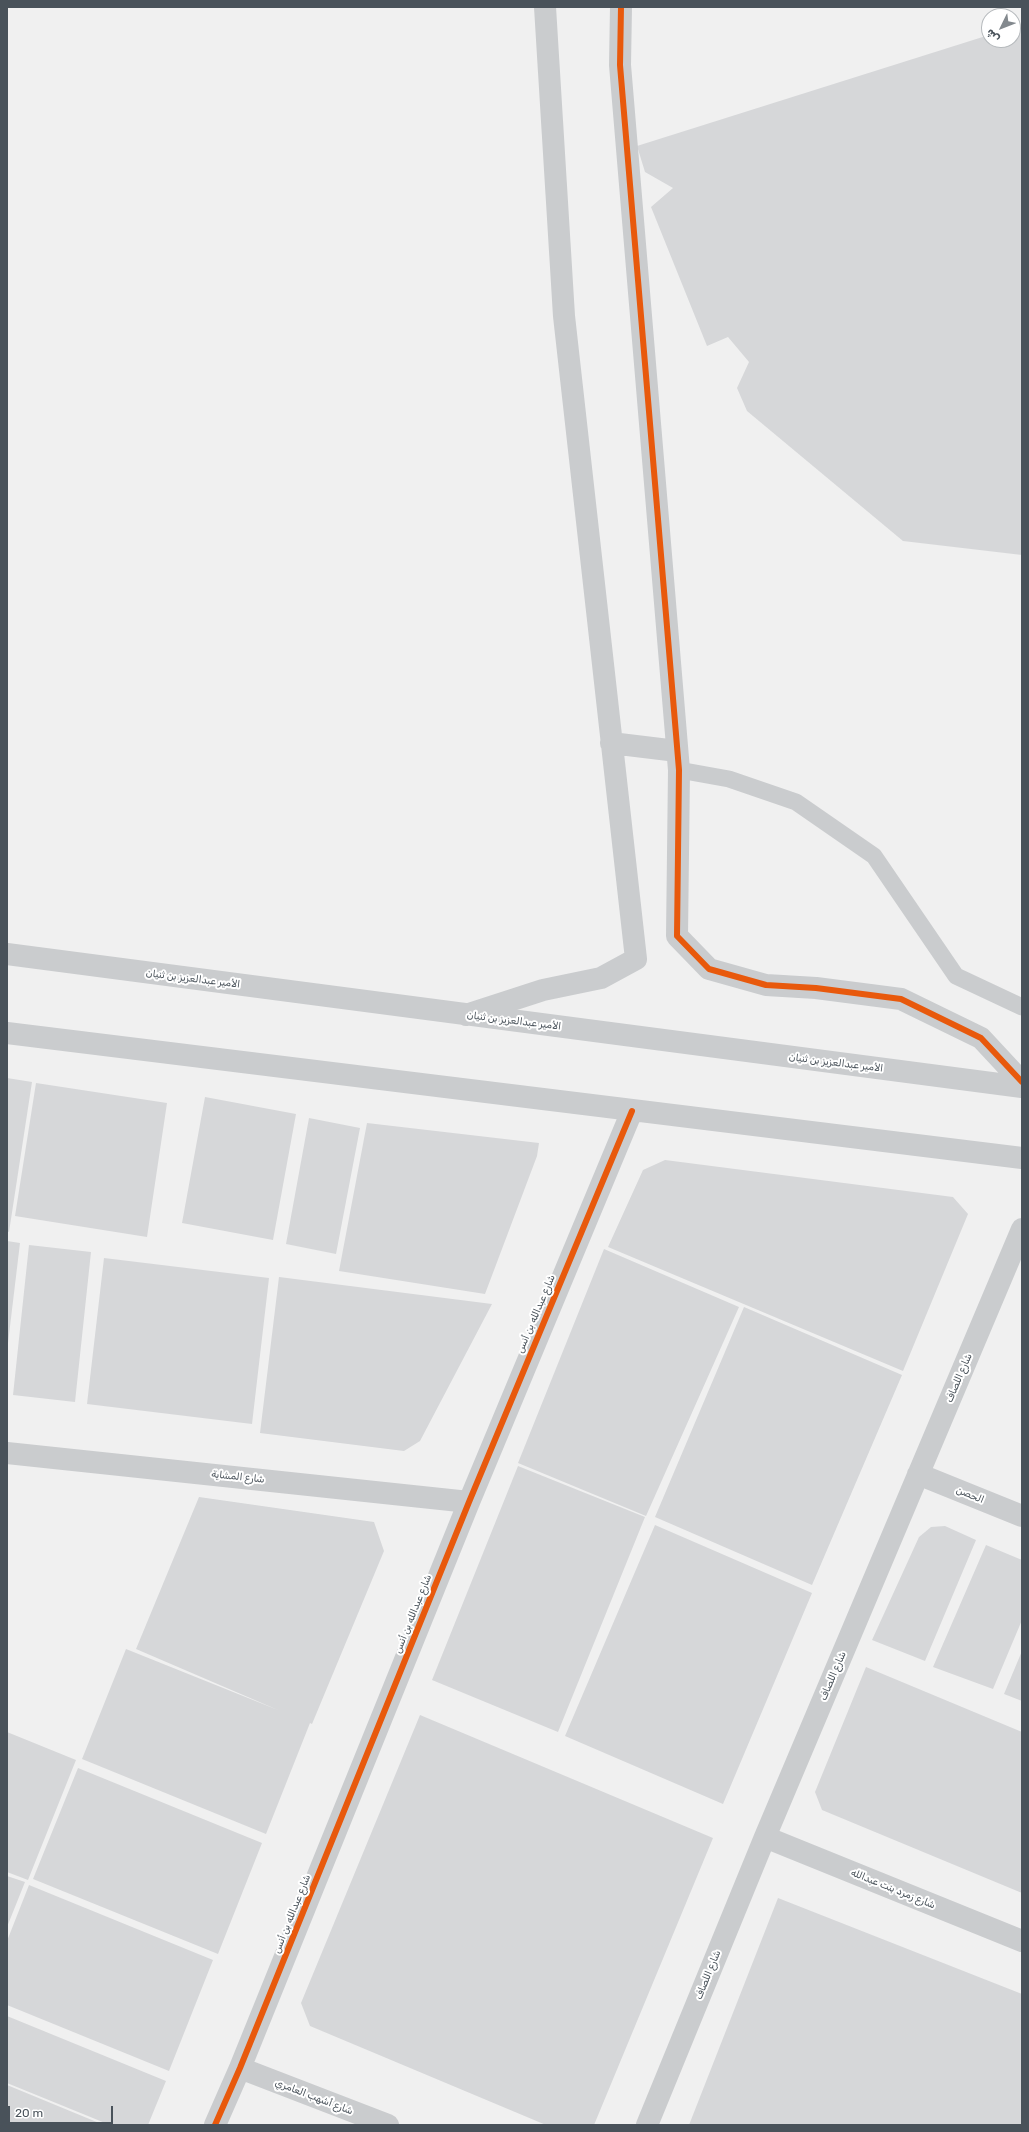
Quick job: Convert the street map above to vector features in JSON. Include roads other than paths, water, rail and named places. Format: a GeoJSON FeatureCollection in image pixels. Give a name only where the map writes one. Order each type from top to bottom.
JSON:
{"type":"FeatureCollection","features":[{"type":"Feature","properties":{"kind":"street"},"geometry":{"type":"LineString","coordinates":[[466,1015],[543,990],[601,978],[636,959],[564,316],[545,7]]}},
{"type":"Feature","properties":{"kind":"street"},"geometry":{"type":"LineString","coordinates":[[622,7],[620,65],[678,760],[677,936],[709,969],[766,985],[816,988],[901,999],[981,1038],[1022,1082]]}},
{"type":"Feature","properties":{"kind":"street"},"geometry":{"type":"LineString","coordinates":[[611,743],[678,760]]}},
{"type":"Feature","properties":{"kind":"street","name":"الأمير عبدالعزيز بن ثنيان"},"geometry":{"type":"LineString","coordinates":[[7,954],[1022,1087]]}},
{"type":"Feature","properties":{"kind":"street"},"geometry":{"type":"LineString","coordinates":[[7,1033],[1022,1158]]}},
{"type":"Feature","properties":{"kind":"street","name":"شارع عبدالله بن أنس"},"geometry":{"type":"LineString","coordinates":[[215,2125],[240,2068],[469,1502],[632,1111]]}},
{"type":"Feature","properties":{"kind":"street","name":"شارع اللصاف"},"geometry":{"type":"LineString","coordinates":[[647,2125],[764,1837],[1022,1229]]}},
{"type":"Feature","properties":{"kind":"street","name":"شارع المشاية"},"geometry":{"type":"LineString","coordinates":[[8,1455],[469,1502]]}},
{"type":"Feature","properties":{"kind":"street","name":"الحصن"},"geometry":{"type":"LineString","coordinates":[[918,1474],[1022,1516]]}},
{"type":"Feature","properties":{"kind":"street","name":"شارع زمرد بنت عبدالله"},"geometry":{"type":"LineString","coordinates":[[764,1837],[1022,1941]]}},
{"type":"Feature","properties":{"kind":"street","name":"شارع أشهب العامري"},"geometry":{"type":"LineString","coordinates":[[240,2068],[388,2125]]}},
{"type":"Feature","properties":{"kind":"lane"},"geometry":{"type":"LineString","coordinates":[[678,760],[796,802],[874,856],[956,976],[1022,1007]]}}]}
